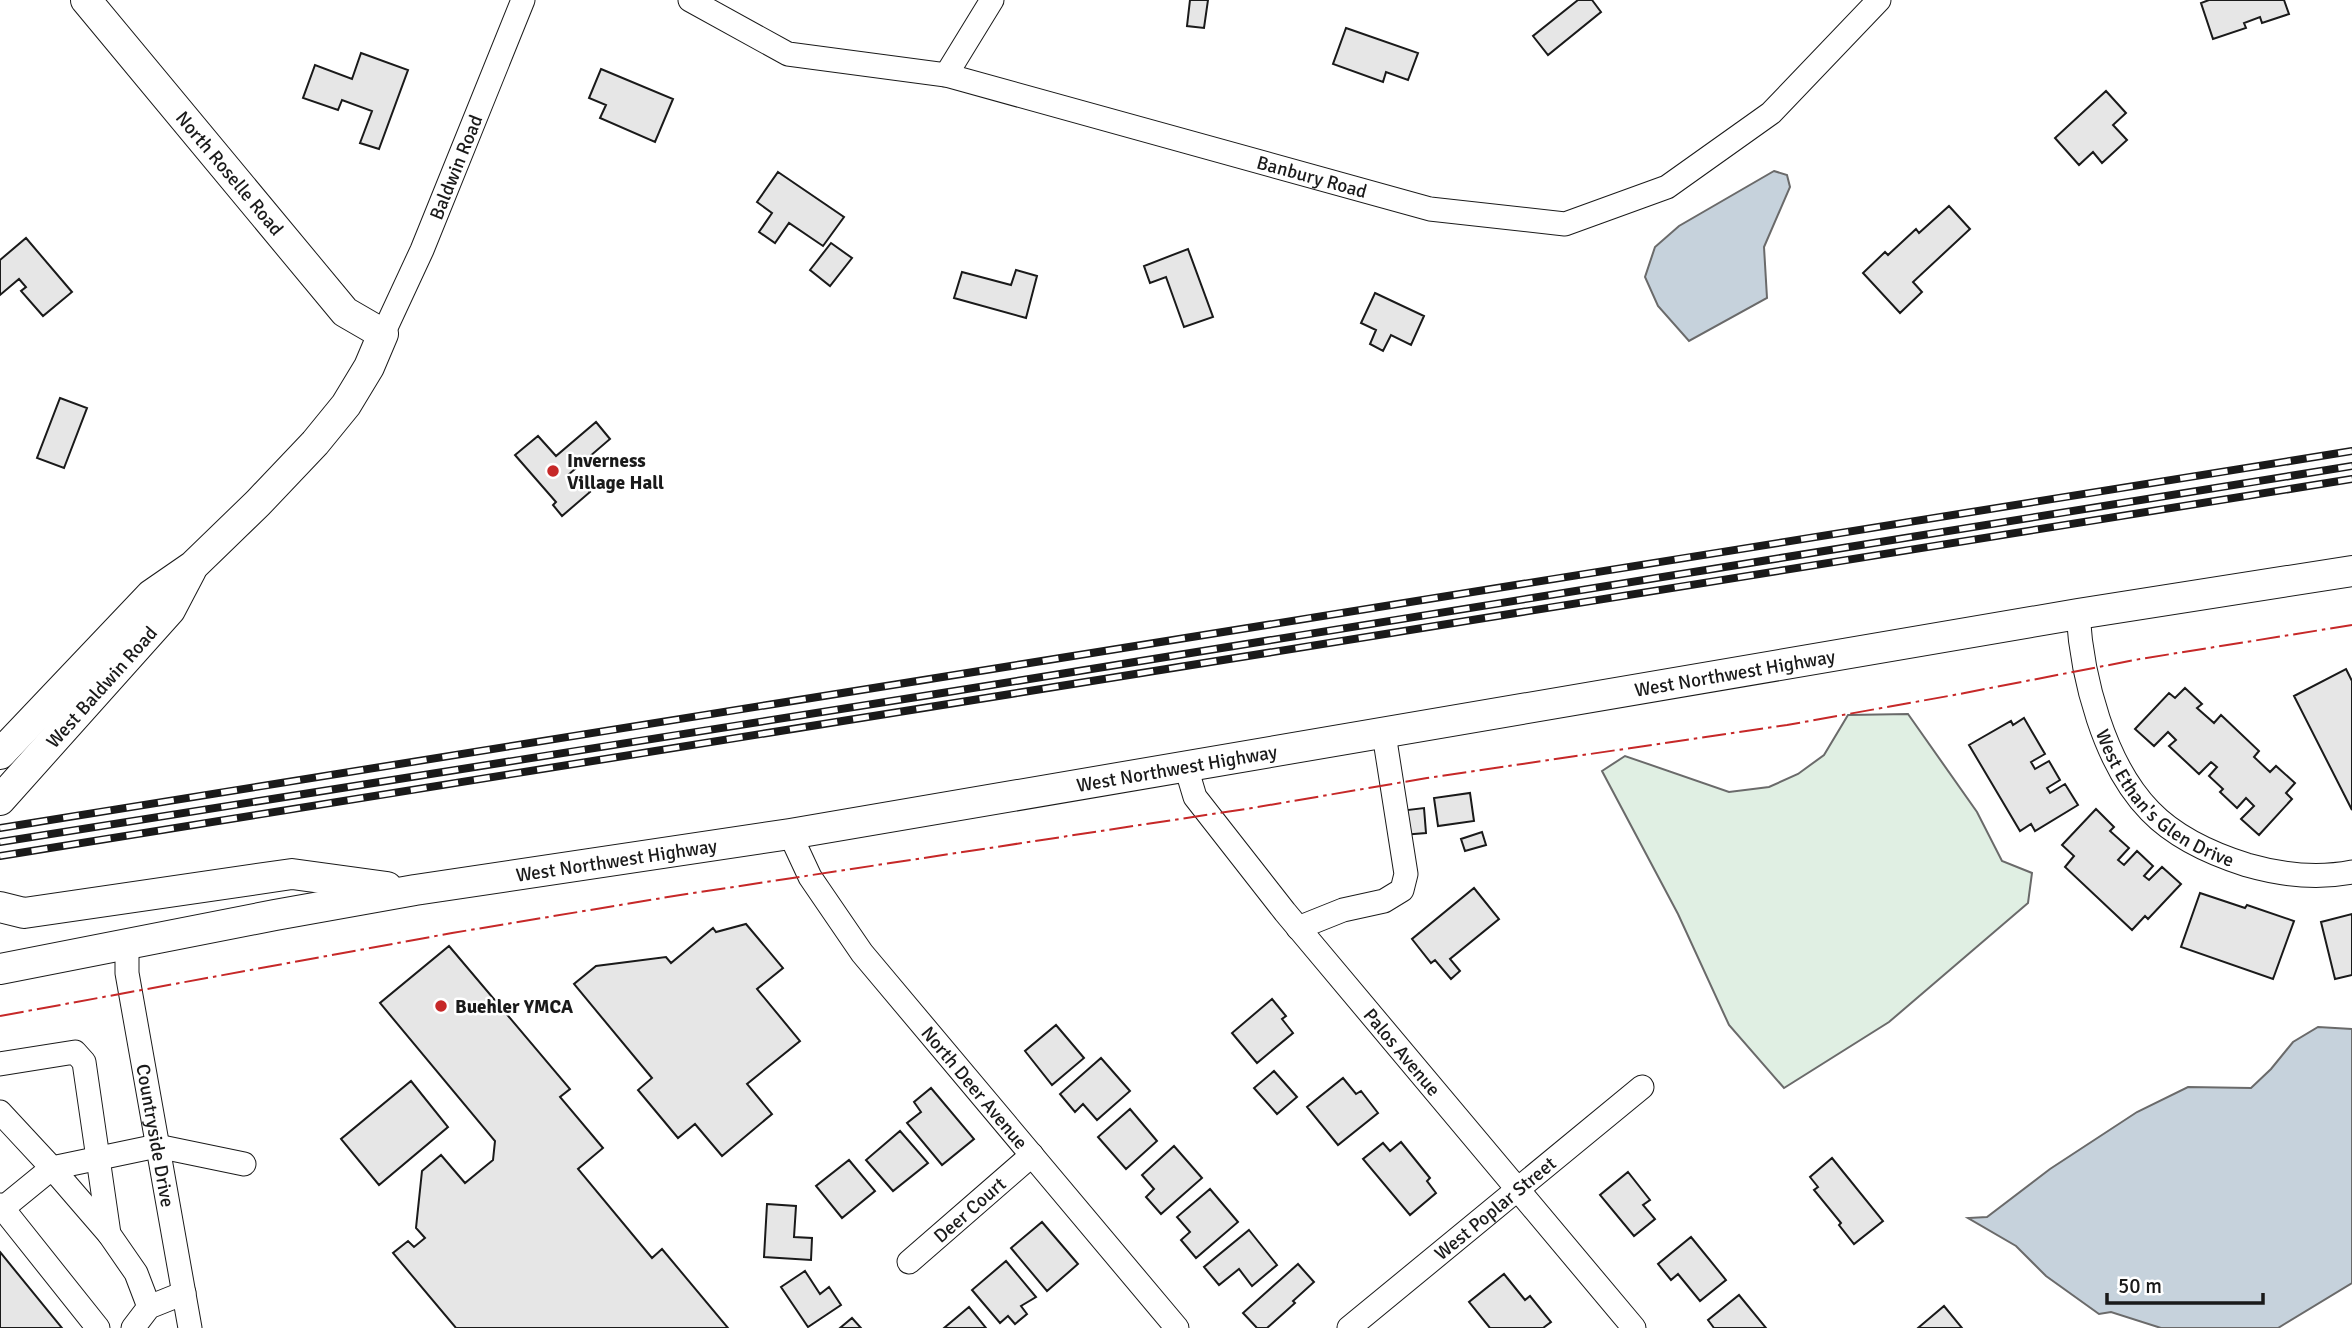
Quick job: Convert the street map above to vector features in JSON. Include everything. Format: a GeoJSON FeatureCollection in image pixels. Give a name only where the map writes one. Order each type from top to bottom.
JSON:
{"type":"FeatureCollection","features":[{"type":"Feature","properties":{"kind":"main road","name":"North Roselle Road"},"geometry":{"type":"LineString","coordinates":[[86,0],[345,312],[383,334]]}},
{"type":"Feature","properties":{"kind":"main road","name":"West Baldwin Road"},"geometry":{"type":"LineString","coordinates":[[0,754],[151,595],[193,566],[315,443],[346,405],[369,367],[383,334]]}},
{"type":"Feature","properties":{"kind":"main road","name":"West Baldwin Road"},"geometry":{"type":"LineString","coordinates":[[0,813],[6,793],[170,610],[193,566]]}},
{"type":"Feature","properties":{"kind":"main road","name":"West Northwest Highway"},"geometry":{"type":"LineString","coordinates":[[0,969],[415,890],[790,834],[2078,614],[2352,571]]}},
{"type":"Feature","properties":{"kind":"main road"},"geometry":{"type":"LineString","coordinates":[[0,907],[24,914],[292,874],[415,890]]}},
{"type":"Feature","properties":{"kind":"street","name":"Baldwin Road"},"geometry":{"type":"LineString","coordinates":[[383,334],[422,250],[523,0]]}},
{"type":"Feature","properties":{"kind":"street","name":"Banbury Road"},"geometry":{"type":"LineString","coordinates":[[690,0],[788,54],[946,75],[1430,209],[1565,224],[1667,187],[1772,113],[1880,0]]}},
{"type":"Feature","properties":{"kind":"street"},"geometry":{"type":"LineString","coordinates":[[946,75],[992,0]]}},
{"type":"Feature","properties":{"kind":"street","name":"West Ethan's Glen Drive"},"geometry":{"type":"LineString","coordinates":[[2078,614],[2082,654],[2094,704],[2107,741],[2129,785],[2150,812],[2190,842],[2230,860],[2292,875],[2338,875],[2352,872]]}},
{"type":"Feature","properties":{"kind":"street"},"geometry":{"type":"LineString","coordinates":[[1298,928],[1343,910],[1384,901],[1402,890],[1406,874],[1384,734]]}},
{"type":"Feature","properties":{"kind":"street","name":"Palos Avenue"},"geometry":{"type":"LineString","coordinates":[[1186,767],[1195,797],[1298,928],[1634,1328]]}},
{"type":"Feature","properties":{"kind":"street","name":"North Deer Avenue"},"geometry":{"type":"LineString","coordinates":[[790,834],[810,877],[862,953],[1177,1328]]}},
{"type":"Feature","properties":{"kind":"street","name":"Countryside Drive"},"geometry":{"type":"LineString","coordinates":[[127,944],[127,973],[190,1328]]}},
{"type":"Feature","properties":{"kind":"street"},"geometry":{"type":"LineString","coordinates":[[0,1065],[75,1052],[84,1062],[109,1234]]}},
{"type":"Feature","properties":{"kind":"street","name":"West Poplar Street"},"geometry":{"type":"LineString","coordinates":[[1349,1328],[1642,1087]]}},
{"type":"Feature","properties":{"kind":"street"},"geometry":{"type":"LineString","coordinates":[[0,1112],[109,1234],[136,1273],[149,1307]]}},
{"type":"Feature","properties":{"kind":"street"},"geometry":{"type":"LineString","coordinates":[[98,1328],[1,1206],[52,1168],[157,1146],[244,1164]]}},
{"type":"Feature","properties":{"kind":"street","name":"Deer Court"},"geometry":{"type":"LineString","coordinates":[[909,1262],[1032,1155]]}},
{"type":"Feature","properties":{"kind":"street"},"geometry":{"type":"LineString","coordinates":[[133,1328],[149,1307],[184,1293]]}},
{"type":"Feature","properties":{"kind":"green space"},"geometry":{"type":"Polygon","coordinates":[[[1908,714],[1977,812],[2002,861],[2032,873],[2028,903],[1889,1022],[1784,1088],[1729,1025],[1678,914],[1602,771],[1625,756],[1729,792],[1769,787],[1798,774],[1824,755],[1848,715],[1908,714]]]}},
{"type":"Feature","properties":{"kind":"shaded area"},"geometry":{"type":"Polygon","coordinates":[[[1774,171],[1787,175],[1790,187],[1764,247],[1767,298],[1689,341],[1658,306],[1645,277],[1655,247],[1679,226],[1774,171]]]}},
{"type":"Feature","properties":{"kind":"shaded area"},"geometry":{"type":"Polygon","coordinates":[[[2318,1027],[2352,1029],[2352,1283],[2278,1328],[2161,1328],[2111,1312],[2099,1314],[2046,1276],[2016,1246],[1968,1218],[1987,1217],[2050,1169],[2137,1112],[2188,1087],[2251,1088],[2293,1042],[2318,1027]]]}},
{"type":"Feature","properties":{"kind":"building"},"geometry":{"type":"Polygon","coordinates":[[[1190,0],[1208,0],[1204,28],[1187,26],[1190,0]]]}},
{"type":"Feature","properties":{"kind":"building"},"geometry":{"type":"Polygon","coordinates":[[[1578,0],[1592,0],[1601,12],[1548,55],[1533,36],[1578,0]]]}},
{"type":"Feature","properties":{"kind":"building"},"geometry":{"type":"Polygon","coordinates":[[[2209,0],[2284,0],[2289,14],[2262,23],[2260,17],[2244,23],[2246,28],[2213,39],[2201,3],[2209,0]]]}},
{"type":"Feature","properties":{"kind":"building"},"geometry":{"type":"Polygon","coordinates":[[[1346,28],[1418,53],[1408,80],[1386,72],[1383,82],[1333,64],[1346,28]]]}},
{"type":"Feature","properties":{"kind":"building"},"geometry":{"type":"Polygon","coordinates":[[[361,53],[408,70],[379,149],[360,143],[372,111],[342,100],[338,110],[303,98],[315,65],[352,79],[361,53]]]}},
{"type":"Feature","properties":{"kind":"building"},"geometry":{"type":"Polygon","coordinates":[[[601,69],[673,99],[655,142],[600,118],[606,105],[589,98],[601,69]]]}},
{"type":"Feature","properties":{"kind":"building"},"geometry":{"type":"Polygon","coordinates":[[[2106,91],[2126,113],[2113,125],[2127,140],[2102,163],[2093,152],[2079,165],[2055,138],[2106,91]]]}},
{"type":"Feature","properties":{"kind":"building"},"geometry":{"type":"Polygon","coordinates":[[[778,172],[844,217],[823,246],[789,223],[775,243],[759,232],[772,213],[757,202],[778,172]]]}},
{"type":"Feature","properties":{"kind":"building"},"geometry":{"type":"Polygon","coordinates":[[[1949,206],[1970,229],[1913,282],[1922,292],[1900,313],[1863,273],[1885,252],[1888,255],[1916,229],[1919,233],[1949,206]]]}},
{"type":"Feature","properties":{"kind":"building"},"geometry":{"type":"Polygon","coordinates":[[[26,238],[72,292],[43,316],[21,291],[26,287],[19,279],[0,295],[0,260],[26,238]]]}},
{"type":"Feature","properties":{"kind":"building"},"geometry":{"type":"Polygon","coordinates":[[[831,243],[852,258],[830,286],[810,270],[831,243]]]}},
{"type":"Feature","properties":{"kind":"building"},"geometry":{"type":"Polygon","coordinates":[[[1188,249],[1213,317],[1184,327],[1166,277],[1150,283],[1144,266],[1188,249]]]}},
{"type":"Feature","properties":{"kind":"building"},"geometry":{"type":"Polygon","coordinates":[[[1016,270],[1037,276],[1026,318],[954,298],[962,272],[1011,285],[1016,270]]]}},
{"type":"Feature","properties":{"kind":"building"},"geometry":{"type":"Polygon","coordinates":[[[1375,293],[1424,316],[1411,345],[1391,335],[1383,351],[1370,344],[1376,330],[1361,323],[1375,293]]]}},
{"type":"Feature","properties":{"kind":"building"},"geometry":{"type":"Polygon","coordinates":[[[60,398],[87,408],[64,468],[37,458],[60,398]]]}},
{"type":"Feature","properties":{"kind":"building"},"geometry":{"type":"Polygon","coordinates":[[[596,422],[610,439],[568,475],[576,484],[580,481],[590,492],[562,516],[553,505],[556,502],[515,455],[538,436],[556,456],[596,422]]]}},
{"type":"Feature","properties":{"kind":"building"},"geometry":{"type":"Polygon","coordinates":[[[2346,669],[2352,681],[2352,810],[2294,696],[2346,669]]]}},
{"type":"Feature","properties":{"kind":"building"},"geometry":{"type":"Polygon","coordinates":[[[2185,688],[2202,704],[2197,708],[2214,723],[2221,715],[2259,751],[2254,757],[2270,772],[2276,766],[2295,783],[2286,793],[2292,799],[2259,835],[2241,819],[2254,806],[2246,798],[2237,808],[2220,792],[2223,789],[2209,776],[2217,767],[2211,762],[2199,774],[2169,746],[2176,740],[2168,732],[2154,746],[2135,729],[2169,693],[2175,698],[2185,688]]]}},
{"type":"Feature","properties":{"kind":"building"},"geometry":{"type":"Polygon","coordinates":[[[2024,718],[2045,754],[2031,762],[2035,769],[2049,761],[2060,780],[2047,788],[2050,793],[2065,784],[2078,805],[2035,831],[2031,824],[2020,831],[1969,745],[2011,721],[2013,725],[2024,718]]]}},
{"type":"Feature","properties":{"kind":"building"},"geometry":{"type":"Polygon","coordinates":[[[1470,793],[1474,821],[1438,826],[1434,798],[1470,793]]]}},
{"type":"Feature","properties":{"kind":"building"},"geometry":{"type":"Polygon","coordinates":[[[1424,808],[1426,833],[1402,835],[1399,811],[1424,808]]]}},
{"type":"Feature","properties":{"kind":"building"},"geometry":{"type":"Polygon","coordinates":[[[2096,809],[2114,827],[2110,831],[2129,848],[2118,860],[2124,865],[2137,851],[2153,866],[2144,876],[2149,880],[2162,867],[2181,884],[2148,919],[2145,916],[2132,930],[2065,867],[2074,856],[2062,845],[2096,809]]]}},
{"type":"Feature","properties":{"kind":"building"},"geometry":{"type":"Polygon","coordinates":[[[1482,832],[1486,845],[1465,851],[1461,839],[1482,832]]]}},
{"type":"Feature","properties":{"kind":"building"},"geometry":{"type":"Polygon","coordinates":[[[1474,888],[1499,919],[1450,959],[1460,971],[1451,979],[1435,960],[1431,963],[1412,939],[1474,888]]]}},
{"type":"Feature","properties":{"kind":"building"},"geometry":{"type":"Polygon","coordinates":[[[2200,893],[2294,921],[2273,979],[2181,947],[2200,893]]]}},
{"type":"Feature","properties":{"kind":"building"},"geometry":{"type":"Polygon","coordinates":[[[2352,914],[2352,975],[2335,979],[2321,922],[2352,914]]]}},
{"type":"Feature","properties":{"kind":"building"},"geometry":{"type":"Polygon","coordinates":[[[746,924],[783,968],[757,989],[800,1041],[747,1084],[772,1114],[722,1156],[695,1124],[678,1138],[638,1090],[652,1078],[574,984],[596,966],[666,957],[671,963],[713,928],[716,932],[746,924]]]}},
{"type":"Feature","properties":{"kind":"building"},"geometry":{"type":"Polygon","coordinates":[[[449,946],[570,1089],[560,1097],[603,1148],[578,1169],[652,1258],[662,1249],[728,1328],[456,1328],[393,1253],[408,1241],[414,1247],[425,1238],[416,1228],[422,1171],[441,1155],[465,1183],[493,1160],[495,1141],[380,1003],[449,946]]]}},
{"type":"Feature","properties":{"kind":"building"},"geometry":{"type":"Polygon","coordinates":[[[1272,999],[1286,1016],[1282,1019],[1293,1033],[1257,1063],[1232,1033],[1272,999]]]}},
{"type":"Feature","properties":{"kind":"building"},"geometry":{"type":"Polygon","coordinates":[[[1056,1025],[1084,1058],[1052,1085],[1025,1051],[1056,1025]]]}},
{"type":"Feature","properties":{"kind":"building"},"geometry":{"type":"Polygon","coordinates":[[[1101,1058],[1130,1091],[1097,1120],[1083,1104],[1075,1112],[1060,1094],[1101,1058]]]}},
{"type":"Feature","properties":{"kind":"building"},"geometry":{"type":"Polygon","coordinates":[[[1274,1071],[1297,1097],[1277,1114],[1254,1088],[1274,1071]]]}},
{"type":"Feature","properties":{"kind":"building"},"geometry":{"type":"Polygon","coordinates":[[[1343,1078],[1356,1094],[1361,1091],[1378,1113],[1338,1145],[1307,1107],[1343,1078]]]}},
{"type":"Feature","properties":{"kind":"building"},"geometry":{"type":"Polygon","coordinates":[[[411,1081],[448,1127],[379,1185],[341,1139],[411,1081]]]}},
{"type":"Feature","properties":{"kind":"building"},"geometry":{"type":"Polygon","coordinates":[[[931,1088],[974,1139],[942,1165],[907,1123],[921,1112],[914,1102],[931,1088]]]}},
{"type":"Feature","properties":{"kind":"building"},"geometry":{"type":"Polygon","coordinates":[[[1130,1109],[1157,1141],[1126,1169],[1098,1137],[1130,1109]]]}},
{"type":"Feature","properties":{"kind":"building"},"geometry":{"type":"Polygon","coordinates":[[[900,1131],[928,1163],[893,1191],[866,1160],[900,1131]]]}},
{"type":"Feature","properties":{"kind":"building"},"geometry":{"type":"Polygon","coordinates":[[[1401,1142],[1430,1178],[1427,1181],[1436,1193],[1410,1215],[1363,1159],[1383,1143],[1390,1151],[1401,1142]]]}},
{"type":"Feature","properties":{"kind":"building"},"geometry":{"type":"Polygon","coordinates":[[[1174,1146],[1202,1178],[1161,1214],[1146,1197],[1154,1189],[1142,1175],[1174,1146]]]}},
{"type":"Feature","properties":{"kind":"building"},"geometry":{"type":"Polygon","coordinates":[[[1832,1158],[1883,1221],[1854,1244],[1814,1190],[1818,1187],[1810,1177],[1832,1158]]]}},
{"type":"Feature","properties":{"kind":"building"},"geometry":{"type":"Polygon","coordinates":[[[849,1160],[875,1191],[842,1218],[816,1186],[849,1160]]]}},
{"type":"Feature","properties":{"kind":"building"},"geometry":{"type":"Polygon","coordinates":[[[1628,1172],[1650,1200],[1643,1205],[1655,1219],[1634,1236],[1600,1195],[1628,1172]]]}},
{"type":"Feature","properties":{"kind":"building"},"geometry":{"type":"Polygon","coordinates":[[[1210,1189],[1238,1222],[1196,1258],[1181,1240],[1190,1232],[1177,1217],[1210,1189]]]}},
{"type":"Feature","properties":{"kind":"building"},"geometry":{"type":"Polygon","coordinates":[[[767,1204],[796,1206],[794,1237],[812,1238],[811,1260],[764,1257],[767,1204]]]}},
{"type":"Feature","properties":{"kind":"building"},"geometry":{"type":"Polygon","coordinates":[[[1042,1222],[1078,1264],[1047,1291],[1011,1248],[1042,1222]]]}},
{"type":"Feature","properties":{"kind":"building"},"geometry":{"type":"Polygon","coordinates":[[[1249,1230],[1277,1265],[1252,1286],[1239,1269],[1219,1285],[1204,1267],[1249,1230]]]}},
{"type":"Feature","properties":{"kind":"building"},"geometry":{"type":"Polygon","coordinates":[[[1691,1237],[1726,1280],[1700,1301],[1678,1274],[1671,1280],[1658,1264],[1691,1237]]]}},
{"type":"Feature","properties":{"kind":"building"},"geometry":{"type":"Polygon","coordinates":[[[0,1252],[62,1328],[0,1328],[0,1252]]]}},
{"type":"Feature","properties":{"kind":"building"},"geometry":{"type":"Polygon","coordinates":[[[1006,1261],[1036,1297],[1021,1306],[1027,1314],[1015,1324],[1008,1316],[1000,1323],[972,1290],[1006,1261]]]}},
{"type":"Feature","properties":{"kind":"building"},"geometry":{"type":"Polygon","coordinates":[[[1298,1264],[1314,1282],[1267,1328],[1257,1328],[1243,1313],[1298,1264]]]}},
{"type":"Feature","properties":{"kind":"building"},"geometry":{"type":"Polygon","coordinates":[[[805,1271],[820,1294],[829,1287],[841,1305],[808,1327],[781,1287],[805,1271]]]}},
{"type":"Feature","properties":{"kind":"building"},"geometry":{"type":"Polygon","coordinates":[[[1504,1274],[1525,1300],[1530,1296],[1551,1322],[1543,1328],[1490,1328],[1469,1302],[1504,1274]]]}},
{"type":"Feature","properties":{"kind":"building"},"geometry":{"type":"Polygon","coordinates":[[[1739,1295],[1766,1328],[1714,1328],[1708,1320],[1739,1295]]]}},
{"type":"Feature","properties":{"kind":"building"},"geometry":{"type":"Polygon","coordinates":[[[1944,1306],[1962,1328],[1918,1328],[1944,1306]]]}},
{"type":"Feature","properties":{"kind":"building"},"geometry":{"type":"Polygon","coordinates":[[[969,1307],[986,1328],[944,1328],[969,1307]]]}},
{"type":"Feature","properties":{"kind":"building"},"geometry":{"type":"Polygon","coordinates":[[[852,1318],[861,1328],[840,1328],[852,1318]]]}},
{"type":"Feature","properties":{"kind":"railway"},"geometry":{"type":"LineString","coordinates":[[0,828],[2352,451]]}},
{"type":"Feature","properties":{"kind":"railway"},"geometry":{"type":"LineString","coordinates":[[0,842],[2352,466]]}},
{"type":"Feature","properties":{"kind":"railway"},"geometry":{"type":"LineString","coordinates":[[0,856],[2352,479]]}},
{"type":"Feature","properties":{"kind":"power"},"geometry":{"type":"LineString","coordinates":[[0,1016],[452,933],[674,896],[1252,808],[1427,778],[1787,725],[2140,659],[2352,625]]}},
{"type":"Feature","properties":{"kind":"place","name":"Inverness Village Hall"},"geometry":{"type":"Point","coordinates":[553,471]}},
{"type":"Feature","properties":{"kind":"place","name":"Buehler YMCA"},"geometry":{"type":"Point","coordinates":[441,1006]}}]}
